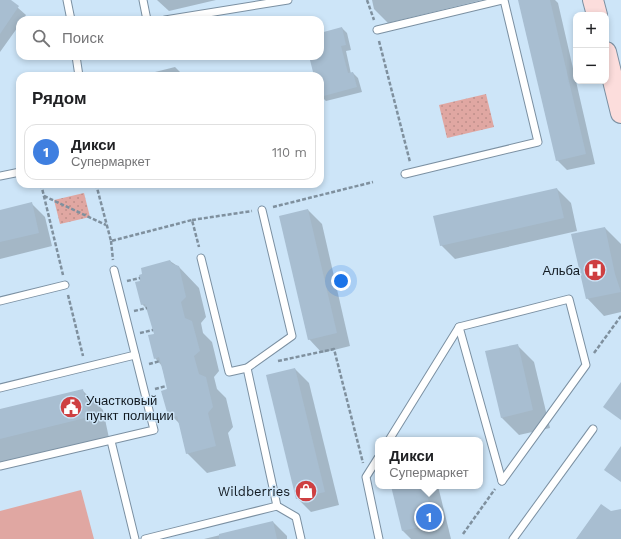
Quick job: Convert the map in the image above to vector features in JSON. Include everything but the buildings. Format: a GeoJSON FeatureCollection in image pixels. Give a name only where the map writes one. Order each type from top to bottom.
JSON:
{"type":"FeatureCollection","features":[{"type":"Feature","properties":{"kind":"main road"},"geometry":{"type":"LineString","coordinates":[[593,0],[596,12]]}},
{"type":"Feature","properties":{"kind":"main road"},"geometry":{"type":"LineString","coordinates":[[609,64],[621,113]]}},
{"type":"Feature","properties":{"kind":"lane"},"geometry":{"type":"LineString","coordinates":[[67,0],[70,16]]}},
{"type":"Feature","properties":{"kind":"lane"},"geometry":{"type":"LineString","coordinates":[[143,0],[146,16]]}},
{"type":"Feature","properties":{"kind":"lane"},"geometry":{"type":"LineString","coordinates":[[190,16],[288,0]]}},
{"type":"Feature","properties":{"kind":"lane"},"geometry":{"type":"LineString","coordinates":[[377,30],[503,0],[538,142],[405,174]]}},
{"type":"Feature","properties":{"kind":"lane"},"geometry":{"type":"LineString","coordinates":[[77,60],[78,72]]}},
{"type":"Feature","properties":{"kind":"lane"},"geometry":{"type":"LineString","coordinates":[[0,176],[16,173]]}},
{"type":"Feature","properties":{"kind":"lane"},"geometry":{"type":"LineString","coordinates":[[201,258],[230,372],[247,368],[292,336],[262,210]]}},
{"type":"Feature","properties":{"kind":"lane"},"geometry":{"type":"LineString","coordinates":[[0,466],[154,430],[114,270]]}},
{"type":"Feature","properties":{"kind":"lane"},"geometry":{"type":"LineString","coordinates":[[0,301],[66,285]]}},
{"type":"Feature","properties":{"kind":"lane"},"geometry":{"type":"LineString","coordinates":[[391,437],[459,327],[569,299],[586,365],[502,481]]}},
{"type":"Feature","properties":{"kind":"lane"},"geometry":{"type":"LineString","coordinates":[[459,327],[502,481]]}},
{"type":"Feature","properties":{"kind":"lane"},"geometry":{"type":"LineString","coordinates":[[0,388],[135,355]]}},
{"type":"Feature","properties":{"kind":"lane"},"geometry":{"type":"LineString","coordinates":[[247,368],[277,506]]}},
{"type":"Feature","properties":{"kind":"lane"},"geometry":{"type":"LineString","coordinates":[[513,539],[593,429]]}},
{"type":"Feature","properties":{"kind":"lane"},"geometry":{"type":"LineString","coordinates":[[111,441],[135,539]]}},
{"type":"Feature","properties":{"kind":"lane"},"geometry":{"type":"LineString","coordinates":[[375,463],[366,477],[379,539]]}},
{"type":"Feature","properties":{"kind":"lane"},"geometry":{"type":"LineString","coordinates":[[145,539],[277,506],[296,517],[301,539]]}},
{"type":"Feature","properties":{"kind":"path"},"geometry":{"type":"LineString","coordinates":[[367,0],[377,30],[413,172]]}},
{"type":"Feature","properties":{"kind":"path"},"geometry":{"type":"LineString","coordinates":[[111,241],[192,220],[262,210],[373,182]]}},
{"type":"Feature","properties":{"kind":"path"},"geometry":{"type":"LineString","coordinates":[[97,188],[111,241],[114,270]]}},
{"type":"Feature","properties":{"kind":"path"},"geometry":{"type":"LineString","coordinates":[[44,196],[107,225]]}},
{"type":"Feature","properties":{"kind":"path"},"geometry":{"type":"LineString","coordinates":[[192,220],[201,258]]}},
{"type":"Feature","properties":{"kind":"path"},"geometry":{"type":"LineString","coordinates":[[134,279],[140,278]]}},
{"type":"Feature","properties":{"kind":"path"},"geometry":{"type":"LineString","coordinates":[[134,311],[147,308]]}},
{"type":"Feature","properties":{"kind":"path"},"geometry":{"type":"LineString","coordinates":[[586,365],[621,316]]}},
{"type":"Feature","properties":{"kind":"path"},"geometry":{"type":"LineString","coordinates":[[139,333],[153,330]]}},
{"type":"Feature","properties":{"kind":"path"},"geometry":{"type":"LineString","coordinates":[[276,362],[334,349],[366,477]]}},
{"type":"Feature","properties":{"kind":"path"},"geometry":{"type":"LineString","coordinates":[[147,365],[160,361]]}},
{"type":"Feature","properties":{"kind":"path"},"geometry":{"type":"LineString","coordinates":[[153,390],[166,386]]}},
{"type":"Feature","properties":{"kind":"path"},"geometry":{"type":"LineString","coordinates":[[160,417],[173,414]]}},
{"type":"Feature","properties":{"kind":"path"},"geometry":{"type":"LineString","coordinates":[[463,534],[502,481]]}},
{"type":"Feature","properties":{"kind":"shaded area"},"geometry":{"type":"Polygon","coordinates":[[[486,94],[494,127],[447,138],[439,105],[486,94]]]}},
{"type":"Feature","properties":{"kind":"shaded area"},"geometry":{"type":"Polygon","coordinates":[[[84,193],[90,217],[60,224],[54,200],[84,193]]]}},
{"type":"Feature","properties":{"kind":"shaded area"},"geometry":{"type":"Polygon","coordinates":[[[81,490],[94,539],[0,539],[0,511],[81,490]]]}},
{"type":"Feature","properties":{"kind":"place","name":"Альба"},"geometry":{"type":"Point","coordinates":[595,270]}},
{"type":"Feature","properties":{"kind":"place","name":"Участковый пункт полиции"},"geometry":{"type":"Point","coordinates":[71,407]}},
{"type":"Feature","properties":{"kind":"place","name":"Wildberries"},"geometry":{"type":"Point","coordinates":[306,491]}},
{"type":"Feature","properties":{"kind":"place","name":"Дикси"},"geometry":{"type":"Point","coordinates":[429,517]}}]}
